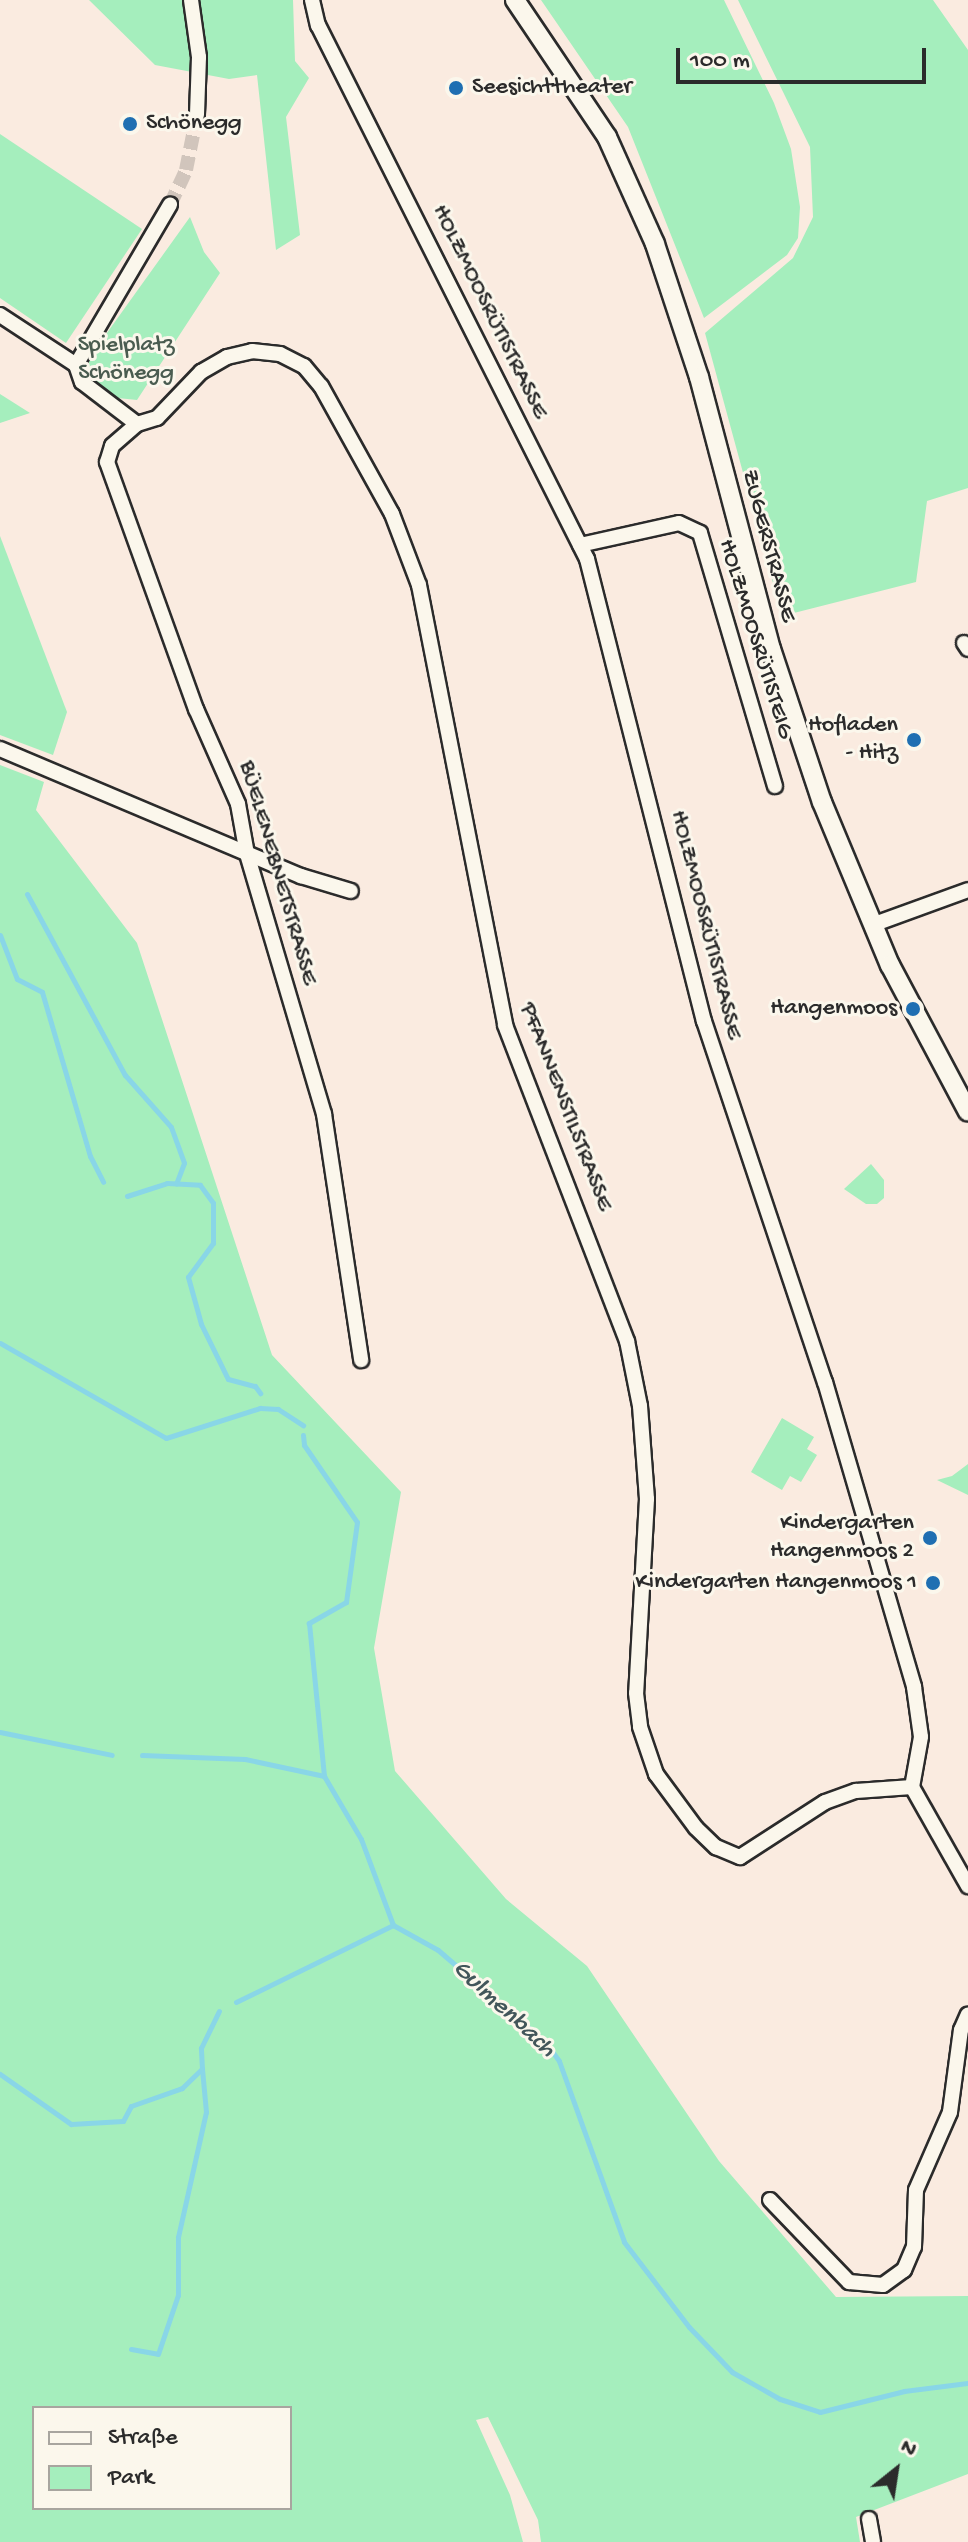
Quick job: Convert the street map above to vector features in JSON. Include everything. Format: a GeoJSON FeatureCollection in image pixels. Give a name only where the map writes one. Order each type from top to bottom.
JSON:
{"type":"FeatureCollection","features":[{"type":"Feature","properties":{"kind":"main road","name":"ZUGERSTRASSE"},"geometry":{"type":"LineString","coordinates":[[515,0],[607,137],[655,244],[699,377],[798,735],[872,925],[968,1112]]}},
{"type":"Feature","properties":{"kind":"street"},"geometry":{"type":"LineString","coordinates":[[191,0],[199,57],[197,115]]}},
{"type":"Feature","properties":{"kind":"street","name":"HOLZMOOSRÜTISTRASSE"},"geometry":{"type":"LineString","coordinates":[[312,0],[318,25],[580,545],[652,803],[704,1021],[825,1382],[914,1687],[921,1737],[912,1787]]}},
{"type":"Feature","properties":{"kind":"street"},"geometry":{"type":"LineString","coordinates":[[76,365],[170,205]]}},
{"type":"Feature","properties":{"kind":"street"},"geometry":{"type":"LineString","coordinates":[[0,315],[76,365],[82,382],[137,424]]}},
{"type":"Feature","properties":{"kind":"street","name":"PFANNENSTILSTRASSE"},"geometry":{"type":"LineString","coordinates":[[137,424],[157,418],[201,372],[227,357],[252,351],[280,354],[304,366],[321,386],[392,514],[434,646],[505,1025],[627,1341],[640,1406],[647,1499],[636,1693],[643,1738],[656,1774],[696,1828],[716,1847],[740,1857],[825,1802],[856,1791],[912,1787]]}},
{"type":"Feature","properties":{"kind":"street","name":"BÜELENEBNETSTRASSE"},"geometry":{"type":"LineString","coordinates":[[137,424],[112,446],[107,462],[196,709],[238,804],[247,854],[324,1114],[361,1360]]}},
{"type":"Feature","properties":{"kind":"street","name":"HOLZMOOSRÜTISTEIG"},"geometry":{"type":"LineString","coordinates":[[580,545],[679,523],[700,533],[775,786]]}},
{"type":"Feature","properties":{"kind":"street"},"geometry":{"type":"LineString","coordinates":[[0,749],[247,854],[351,891]]}},
{"type":"Feature","properties":{"kind":"street"},"geometry":{"type":"LineString","coordinates":[[872,925],[968,890]]}},
{"type":"Feature","properties":{"kind":"street"},"geometry":{"type":"LineString","coordinates":[[912,1787],[968,1886]]}},
{"type":"Feature","properties":{"kind":"street"},"geometry":{"type":"LineString","coordinates":[[770,2200],[849,2282],[883,2285],[904,2270],[914,2247],[916,2190],[950,2112],[961,2030],[968,2014]]}},
{"type":"Feature","properties":{"kind":"street"},"geometry":{"type":"LineString","coordinates":[[869,2519],[873,2542]]}},
{"type":"Feature","properties":{"kind":"green space"},"geometry":{"type":"Polygon","coordinates":[[[89,0],[293,0],[295,61],[309,78],[286,117],[300,235],[276,250],[257,75],[229,79],[155,65],[89,0]]]}},
{"type":"Feature","properties":{"kind":"green space"},"geometry":{"type":"Polygon","coordinates":[[[541,0],[724,0],[774,103],[791,149],[800,207],[798,238],[787,255],[704,318],[628,127],[541,0]]]}},
{"type":"Feature","properties":{"kind":"green space"},"geometry":{"type":"Polygon","coordinates":[[[738,0],[933,0],[968,50],[968,488],[927,501],[916,582],[782,616],[705,333],[793,258],[813,217],[810,147],[738,0]]]}},
{"type":"Feature","properties":{"kind":"green space"},"geometry":{"type":"Polygon","coordinates":[[[0,134],[142,229],[66,343],[0,298],[0,134]]]}},
{"type":"Feature","properties":{"kind":"green space","name":"Spielplatz Schönegg"},"geometry":{"type":"Polygon","coordinates":[[[190,217],[204,252],[220,273],[137,400],[108,397],[89,374],[89,358],[190,217]]]}},
{"type":"Feature","properties":{"kind":"green space"},"geometry":{"type":"Polygon","coordinates":[[[0,394],[30,413],[0,423],[0,394]]]}},
{"type":"Feature","properties":{"kind":"green space"},"geometry":{"type":"Polygon","coordinates":[[[0,536],[67,712],[53,755],[0,735],[0,536]]]}},
{"type":"Feature","properties":{"kind":"green space"},"geometry":{"type":"Polygon","coordinates":[[[0,765],[44,782],[36,810],[137,943],[272,1355],[401,1492],[374,1648],[395,1771],[506,1899],[587,1966],[719,2161],[836,2297],[968,2296],[968,2474],[856,2517],[860,2542],[541,2542],[538,2520],[488,2417],[476,2420],[510,2495],[523,2542],[0,2542],[0,765]]]}},
{"type":"Feature","properties":{"kind":"green space"},"geometry":{"type":"Polygon","coordinates":[[[871,1164],[884,1180],[884,1198],[877,1204],[866,1204],[844,1189],[871,1164]]]}},
{"type":"Feature","properties":{"kind":"green space"},"geometry":{"type":"Polygon","coordinates":[[[782,1418],[814,1437],[807,1449],[817,1455],[801,1482],[790,1476],[782,1490],[751,1472],[782,1418]]]}},
{"type":"Feature","properties":{"kind":"green space"},"geometry":{"type":"Polygon","coordinates":[[[968,1464],[968,1495],[937,1480],[952,1476],[968,1464]]]}},
{"type":"Feature","properties":{"kind":"waterway"},"geometry":{"type":"LineString","coordinates":[[27,894],[125,1075],[171,1127],[184,1163],[176,1184]]}},
{"type":"Feature","properties":{"kind":"waterway"},"geometry":{"type":"LineString","coordinates":[[0,935],[17,979],[42,992],[90,1156],[103,1182]]}},
{"type":"Feature","properties":{"kind":"waterway"},"geometry":{"type":"LineString","coordinates":[[127,1196],[167,1183],[200,1185],[213,1203],[213,1243],[188,1277],[201,1324],[228,1379],[255,1386],[260,1393]]}},
{"type":"Feature","properties":{"kind":"waterway"},"geometry":{"type":"LineString","coordinates":[[0,1343],[166,1438],[260,1408],[278,1409],[303,1425]]}},
{"type":"Feature","properties":{"kind":"waterway","name":"Gulmenbach"},"geometry":{"type":"LineString","coordinates":[[303,1435],[304,1445],[357,1522],[346,1602],[309,1623],[324,1776],[361,1839],[393,1925],[438,1950],[546,2043],[559,2061],[624,2242],[689,2327],[732,2372],[780,2399],[820,2412],[904,2391],[968,2383]]}},
{"type":"Feature","properties":{"kind":"waterway"},"geometry":{"type":"LineString","coordinates":[[0,1732],[112,1755]]}},
{"type":"Feature","properties":{"kind":"waterway"},"geometry":{"type":"LineString","coordinates":[[142,1755],[245,1759],[324,1776]]}},
{"type":"Feature","properties":{"kind":"waterway"},"geometry":{"type":"LineString","coordinates":[[236,2002],[393,1925]]}},
{"type":"Feature","properties":{"kind":"waterway"},"geometry":{"type":"LineString","coordinates":[[0,2074],[71,2124],[123,2121],[131,2106],[182,2088],[202,2069],[201,2048],[219,2011]]}},
{"type":"Feature","properties":{"kind":"waterway"},"geometry":{"type":"LineString","coordinates":[[131,2349],[158,2354],[178,2295],[178,2237],[206,2112],[202,2069]]}},
{"type":"Feature","properties":{"kind":"tunnel"},"geometry":{"type":"LineString","coordinates":[[170,205],[186,170],[197,115]]}},
{"type":"Feature","properties":{"kind":"place","name":"Seesichttheater"},"geometry":{"type":"Point","coordinates":[456,88]}},
{"type":"Feature","properties":{"kind":"place","name":"Schönegg"},"geometry":{"type":"Point","coordinates":[130,124]}},
{"type":"Feature","properties":{"kind":"place","name":"Hofladen - Hitz"},"geometry":{"type":"Point","coordinates":[914,740]}},
{"type":"Feature","properties":{"kind":"place","name":"Hangenmoos"},"geometry":{"type":"Point","coordinates":[913,1009]}},
{"type":"Feature","properties":{"kind":"place","name":"Kindergarten Hangenmoos 2"},"geometry":{"type":"Point","coordinates":[930,1538]}},
{"type":"Feature","properties":{"kind":"place","name":"Kindergarten Hangenmoos 1"},"geometry":{"type":"Point","coordinates":[933,1583]}}]}
